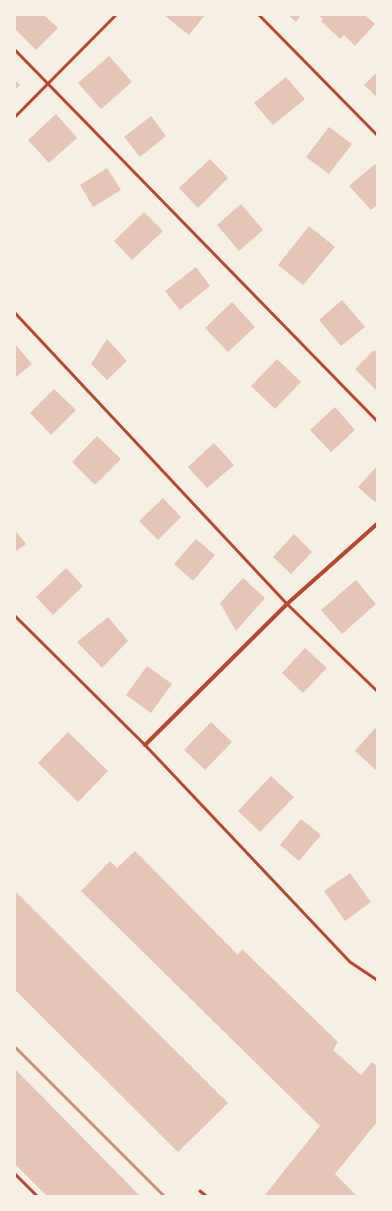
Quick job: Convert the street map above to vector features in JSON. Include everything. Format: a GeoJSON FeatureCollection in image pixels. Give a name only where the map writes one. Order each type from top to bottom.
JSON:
{"type":"FeatureCollection","features":[{"type":"Feature","properties":{"kind":"street"},"geometry":{"type":"LineString","coordinates":[[145,745],[287,604],[377,524]]}},
{"type":"Feature","properties":{"kind":"lane"},"geometry":{"type":"LineString","coordinates":[[15,117],[116,15]]}},
{"type":"Feature","properties":{"kind":"lane"},"geometry":{"type":"LineString","coordinates":[[259,15],[377,135]]}},
{"type":"Feature","properties":{"kind":"lane"},"geometry":{"type":"LineString","coordinates":[[15,50],[377,421]]}},
{"type":"Feature","properties":{"kind":"lane"},"geometry":{"type":"LineString","coordinates":[[15,314],[287,604],[377,691]]}},
{"type":"Feature","properties":{"kind":"lane"},"geometry":{"type":"LineString","coordinates":[[15,616],[145,745],[350,962],[377,980]]}},
{"type":"Feature","properties":{"kind":"lane"},"geometry":{"type":"LineString","coordinates":[[15,1174],[37,1196]]}},
{"type":"Feature","properties":{"kind":"lane"},"geometry":{"type":"LineString","coordinates":[[200,1191],[206,1196]]}},
{"type":"Feature","properties":{"kind":"building"},"geometry":{"type":"Polygon","coordinates":[[[15,15],[44,15],[58,28],[36,50],[15,29],[15,15]]]}},
{"type":"Feature","properties":{"kind":"building"},"geometry":{"type":"Polygon","coordinates":[[[164,15],[205,15],[189,35],[164,15]]]}},
{"type":"Feature","properties":{"kind":"building"},"geometry":{"type":"Polygon","coordinates":[[[288,15],[301,15],[296,22],[288,15]]]}},
{"type":"Feature","properties":{"kind":"building"},"geometry":{"type":"Polygon","coordinates":[[[318,15],[365,15],[375,24],[355,46],[344,35],[340,39],[321,21],[323,19],[318,15]]]}},
{"type":"Feature","properties":{"kind":"building"},"geometry":{"type":"Polygon","coordinates":[[[109,56],[132,82],[101,109],[78,83],[109,56]]]}},
{"type":"Feature","properties":{"kind":"building"},"geometry":{"type":"Polygon","coordinates":[[[377,72],[377,97],[364,85],[377,72]]]}},
{"type":"Feature","properties":{"kind":"building"},"geometry":{"type":"Polygon","coordinates":[[[286,77],[305,99],[273,125],[254,103],[286,77]]]}},
{"type":"Feature","properties":{"kind":"building"},"geometry":{"type":"Polygon","coordinates":[[[15,80],[20,85],[15,90],[15,80]]]}},
{"type":"Feature","properties":{"kind":"building"},"geometry":{"type":"Polygon","coordinates":[[[56,114],[77,138],[49,163],[28,140],[56,114]]]}},
{"type":"Feature","properties":{"kind":"building"},"geometry":{"type":"Polygon","coordinates":[[[151,116],[166,136],[140,157],[124,137],[151,116]]]}},
{"type":"Feature","properties":{"kind":"building"},"geometry":{"type":"Polygon","coordinates":[[[329,127],[352,144],[329,174],[306,157],[329,127]]]}},
{"type":"Feature","properties":{"kind":"building"},"geometry":{"type":"Polygon","coordinates":[[[210,159],[228,178],[198,208],[179,188],[210,159]]]}},
{"type":"Feature","properties":{"kind":"building"},"geometry":{"type":"Polygon","coordinates":[[[375,164],[377,166],[377,205],[371,210],[349,186],[375,164]]]}},
{"type":"Feature","properties":{"kind":"building"},"geometry":{"type":"Polygon","coordinates":[[[107,168],[121,190],[93,207],[80,185],[107,168]]]}},
{"type":"Feature","properties":{"kind":"building"},"geometry":{"type":"Polygon","coordinates":[[[241,204],[263,230],[239,251],[217,225],[241,204]]]}},
{"type":"Feature","properties":{"kind":"building"},"geometry":{"type":"Polygon","coordinates":[[[144,212],[163,231],[132,260],[114,241],[144,212]]]}},
{"type":"Feature","properties":{"kind":"building"},"geometry":{"type":"Polygon","coordinates":[[[309,226],[335,247],[303,285],[278,265],[309,226]]]}},
{"type":"Feature","properties":{"kind":"building"},"geometry":{"type":"Polygon","coordinates":[[[196,267],[210,286],[180,310],[165,291],[196,267]]]}},
{"type":"Feature","properties":{"kind":"building"},"geometry":{"type":"Polygon","coordinates":[[[342,300],[365,327],[341,346],[319,320],[342,300]]]}},
{"type":"Feature","properties":{"kind":"building"},"geometry":{"type":"Polygon","coordinates":[[[232,302],[255,327],[228,352],[205,328],[232,302]]]}},
{"type":"Feature","properties":{"kind":"building"},"geometry":{"type":"Polygon","coordinates":[[[107,339],[127,361],[107,380],[91,364],[107,339]]]}},
{"type":"Feature","properties":{"kind":"building"},"geometry":{"type":"Polygon","coordinates":[[[15,344],[32,364],[15,378],[15,344]]]}},
{"type":"Feature","properties":{"kind":"building"},"geometry":{"type":"Polygon","coordinates":[[[374,350],[377,352],[377,391],[355,369],[374,350]]]}},
{"type":"Feature","properties":{"kind":"building"},"geometry":{"type":"Polygon","coordinates":[[[277,359],[301,382],[275,409],[251,386],[277,359]]]}},
{"type":"Feature","properties":{"kind":"building"},"geometry":{"type":"Polygon","coordinates":[[[54,389],[76,410],[51,435],[30,413],[54,389]]]}},
{"type":"Feature","properties":{"kind":"building"},"geometry":{"type":"Polygon","coordinates":[[[335,407],[355,430],[331,452],[310,430],[335,407]]]}},
{"type":"Feature","properties":{"kind":"building"},"geometry":{"type":"Polygon","coordinates":[[[97,436],[121,459],[95,485],[72,462],[97,436]]]}},
{"type":"Feature","properties":{"kind":"building"},"geometry":{"type":"Polygon","coordinates":[[[214,443],[234,465],[207,488],[188,467],[214,443]]]}},
{"type":"Feature","properties":{"kind":"building"},"geometry":{"type":"Polygon","coordinates":[[[377,466],[377,500],[375,502],[358,487],[377,466]]]}},
{"type":"Feature","properties":{"kind":"building"},"geometry":{"type":"Polygon","coordinates":[[[163,498],[181,517],[158,540],[139,521],[163,498]]]}},
{"type":"Feature","properties":{"kind":"building"},"geometry":{"type":"Polygon","coordinates":[[[15,530],[26,544],[15,552],[15,530]]]}},
{"type":"Feature","properties":{"kind":"building"},"geometry":{"type":"Polygon","coordinates":[[[294,534],[312,552],[291,574],[273,557],[294,534]]]}},
{"type":"Feature","properties":{"kind":"building"},"geometry":{"type":"Polygon","coordinates":[[[196,539],[215,555],[193,581],[174,564],[196,539]]]}},
{"type":"Feature","properties":{"kind":"building"},"geometry":{"type":"Polygon","coordinates":[[[66,568],[83,586],[53,615],[36,597],[66,568]]]}},
{"type":"Feature","properties":{"kind":"building"},"geometry":{"type":"Polygon","coordinates":[[[243,578],[265,598],[236,631],[220,603],[243,578]]]}},
{"type":"Feature","properties":{"kind":"building"},"geometry":{"type":"Polygon","coordinates":[[[356,580],[376,604],[342,634],[321,610],[356,580]]]}},
{"type":"Feature","properties":{"kind":"building"},"geometry":{"type":"Polygon","coordinates":[[[108,617],[128,641],[102,668],[77,642],[108,617]]]}},
{"type":"Feature","properties":{"kind":"building"},"geometry":{"type":"Polygon","coordinates":[[[305,648],[327,668],[303,693],[282,673],[305,648]]]}},
{"type":"Feature","properties":{"kind":"building"},"geometry":{"type":"Polygon","coordinates":[[[147,666],[172,684],[151,713],[126,695],[147,666]]]}},
{"type":"Feature","properties":{"kind":"building"},"geometry":{"type":"Polygon","coordinates":[[[211,722],[232,742],[205,770],[184,750],[211,722]]]}},
{"type":"Feature","properties":{"kind":"building"},"geometry":{"type":"Polygon","coordinates":[[[377,726],[377,771],[355,751],[377,726]]]}},
{"type":"Feature","properties":{"kind":"building"},"geometry":{"type":"Polygon","coordinates":[[[68,732],[108,771],[78,802],[38,763],[68,732]]]}},
{"type":"Feature","properties":{"kind":"building"},"geometry":{"type":"Polygon","coordinates":[[[271,776],[294,797],[260,832],[238,811],[271,776]]]}},
{"type":"Feature","properties":{"kind":"building"},"geometry":{"type":"Polygon","coordinates":[[[301,819],[321,835],[299,861],[280,845],[301,819]]]}},
{"type":"Feature","properties":{"kind":"building"},"geometry":{"type":"Polygon","coordinates":[[[135,851],[238,955],[242,949],[338,1042],[333,1050],[361,1075],[372,1062],[377,1066],[377,1122],[335,1174],[357,1196],[264,1196],[320,1126],[81,891],[110,861],[117,868],[135,851]]]}},
{"type":"Feature","properties":{"kind":"building"},"geometry":{"type":"Polygon","coordinates":[[[350,873],[371,902],[345,921],[324,891],[350,873]]]}},
{"type":"Feature","properties":{"kind":"building"},"geometry":{"type":"Polygon","coordinates":[[[15,891],[228,1103],[178,1152],[15,990],[15,891]]]}},
{"type":"Feature","properties":{"kind":"building"},"geometry":{"type":"Polygon","coordinates":[[[15,1069],[140,1196],[47,1196],[15,1164],[15,1069]]]}},
{"type":"Feature","properties":{"kind":"railway"},"geometry":{"type":"LineString","coordinates":[[15,1047],[164,1196]]}}]}
